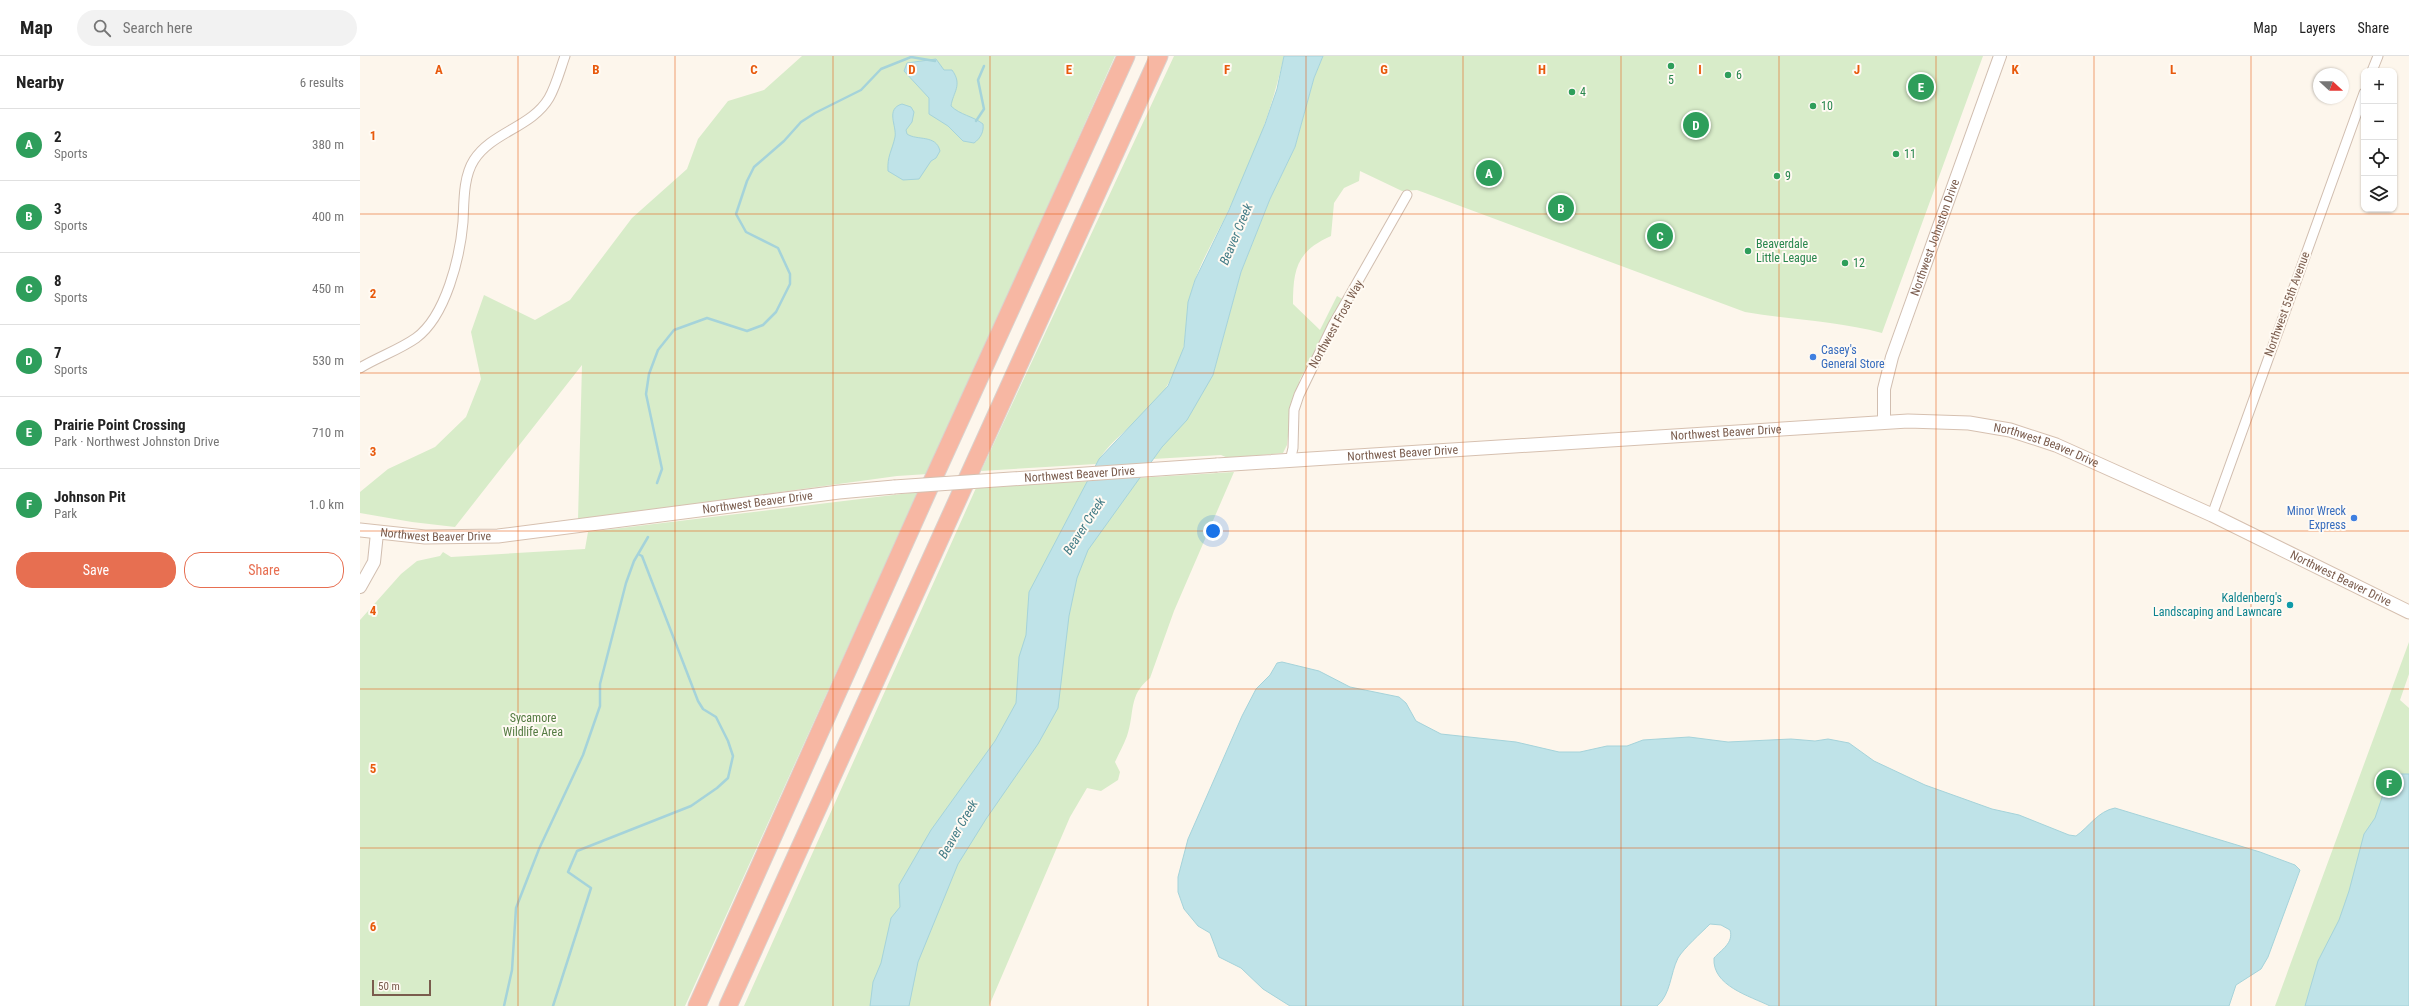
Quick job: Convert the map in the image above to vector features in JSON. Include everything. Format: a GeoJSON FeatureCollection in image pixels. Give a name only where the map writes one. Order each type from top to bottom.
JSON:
{"type":"FeatureCollection","features":[{"type":"Feature","properties":{"kind":"highway"},"geometry":{"type":"LineString","coordinates":[[697,1006],[930,486],[1126,56]]}},
{"type":"Feature","properties":{"kind":"highway"},"geometry":{"type":"LineString","coordinates":[[728,1006],[1159,56]]}},
{"type":"Feature","properties":{"kind":"main road","name":"Northwest Beaver Drive"},"geometry":{"type":"LineString","coordinates":[[360,530],[425,538],[498,536],[839,492],[894,487],[1884,422],[1925,421],[1969,423],[2034,436],[2212,514],[2409,612]]}},
{"type":"Feature","properties":{"kind":"street"},"geometry":{"type":"LineString","coordinates":[[360,368],[417,337],[428,325],[444,299],[456,268],[461,245],[467,183],[474,160],[486,146],[533,115],[549,99],[566,56]]}},
{"type":"Feature","properties":{"kind":"street","name":"Northwest Johnston Drive"},"geometry":{"type":"LineString","coordinates":[[1884,422],[1884,389],[1892,357],[2000,56]]}},
{"type":"Feature","properties":{"kind":"street"},"geometry":{"type":"LineString","coordinates":[[2373,68],[2378,56]]}},
{"type":"Feature","properties":{"kind":"street","name":"Northwest 55th Avenue"},"geometry":{"type":"LineString","coordinates":[[2212,514],[2361,101]]}},
{"type":"Feature","properties":{"kind":"street","name":"Northwest Frost Way"},"geometry":{"type":"LineString","coordinates":[[1290,461],[1293,448],[1294,410],[1305,382],[1333,325],[1407,194]]}},
{"type":"Feature","properties":{"kind":"street"},"geometry":{"type":"LineString","coordinates":[[360,587],[374,562],[377,533]]}},
{"type":"Feature","properties":{"kind":"green space"},"geometry":{"type":"Polygon","coordinates":[[[802,56],[1115,56],[928,474],[897,476],[578,520],[582,365],[455,527],[412,522],[360,513],[360,492],[388,469],[435,447],[466,417],[481,379],[471,332],[484,295],[535,320],[570,300],[632,218],[687,169],[698,139],[728,101],[764,90],[802,56]]]}},
{"type":"Feature","properties":{"kind":"green space"},"geometry":{"type":"Polygon","coordinates":[[[1174,56],[1284,56],[1274,96],[1254,153],[1238,191],[1203,262],[1192,288],[1184,345],[1180,360],[1168,384],[1153,405],[1112,443],[1096,464],[981,471],[1174,56]]]}},
{"type":"Feature","properties":{"kind":"green space","name":"Beaverdale Little League"},"geometry":{"type":"Polygon","coordinates":[[[1323,56],[1983,56],[1882,333],[1831,323],[1745,312],[1417,190],[1402,191],[1360,171],[1359,181],[1344,188],[1334,203],[1331,236],[1311,248],[1304,255],[1299,262],[1296,271],[1293,304],[1320,330],[1337,296],[1344,300],[1300,379],[1290,418],[1287,445],[1283,453],[1228,458],[1221,455],[1153,459],[1213,375],[1241,272],[1270,199],[1295,147],[1314,78],[1323,56]]]}},
{"type":"Feature","properties":{"kind":"green space"},"geometry":{"type":"Polygon","coordinates":[[[1234,472],[1174,611],[1150,678],[1143,684],[1135,698],[1127,736],[1115,762],[1120,772],[1118,780],[1101,791],[1087,788],[1070,817],[989,1006],[744,1006],[976,488],[1234,472]]]}},
{"type":"Feature","properties":{"kind":"green space","name":"Sycamore Wildlife Area"},"geometry":{"type":"Polygon","coordinates":[[[918,492],[685,1006],[360,1006],[360,620],[401,574],[417,561],[440,556],[443,552],[451,557],[585,549],[588,532],[918,492]]]}},
{"type":"Feature","properties":{"kind":"green space"},"geometry":{"type":"Polygon","coordinates":[[[2409,642],[2409,674],[2400,700],[2409,708],[2409,1006],[2275,1006],[2409,642]]]}},
{"type":"Feature","properties":{"kind":"water","name":"Beaver Creek"},"geometry":{"type":"Polygon","coordinates":[[[1284,56],[1323,56],[1314,78],[1295,147],[1270,199],[1241,272],[1213,375],[1187,420],[1162,447],[1088,550],[1077,578],[1069,616],[1058,708],[1038,744],[986,819],[958,864],[918,962],[909,1006],[870,1006],[873,982],[881,963],[891,918],[900,907],[899,885],[931,830],[995,741],[1016,703],[1019,657],[1026,635],[1029,592],[1099,459],[1168,386],[1184,347],[1188,302],[1195,280],[1229,210],[1265,124],[1277,89],[1284,56]]]}},
{"type":"Feature","properties":{"kind":"water"},"geometry":{"type":"Polygon","coordinates":[[[936,59],[944,70],[952,70],[957,80],[951,106],[983,124],[982,134],[974,143],[963,141],[948,126],[929,114],[929,98],[904,71],[907,63],[936,59]]]}},
{"type":"Feature","properties":{"kind":"water"},"geometry":{"type":"Polygon","coordinates":[[[902,104],[911,107],[914,112],[912,122],[906,130],[907,134],[935,142],[940,151],[919,179],[903,180],[888,171],[889,157],[895,137],[893,114],[897,106],[902,104]]]}},
{"type":"Feature","properties":{"kind":"water"},"geometry":{"type":"Polygon","coordinates":[[[1282,662],[1319,671],[1350,687],[1399,697],[1406,703],[1416,721],[1441,734],[1516,742],[1559,752],[1580,752],[1607,746],[1627,746],[1643,740],[1689,737],[1728,742],[1791,739],[1815,741],[1828,739],[1849,743],[1874,761],[1925,785],[1992,809],[2019,815],[2069,835],[2076,836],[2104,812],[2115,808],[2260,852],[2295,865],[2300,870],[2268,957],[2261,969],[2236,985],[2229,1006],[1770,1006],[1734,989],[1719,976],[1715,968],[1714,958],[1729,942],[1731,935],[1730,930],[1721,925],[1710,924],[1688,945],[1678,958],[1668,990],[1662,1001],[1657,1006],[1290,1006],[1263,989],[1241,968],[1219,957],[1210,933],[1198,926],[1184,909],[1178,892],[1178,877],[1188,839],[1242,716],[1256,689],[1270,675],[1277,663],[1282,662]]]}},
{"type":"Feature","properties":{"kind":"water"},"geometry":{"type":"Polygon","coordinates":[[[2396,774],[2409,774],[2409,1006],[2305,1006],[2318,961],[2339,920],[2349,891],[2364,834],[2375,818],[2387,783],[2396,774]]]}},
{"type":"Feature","properties":{"kind":"waterway"},"geometry":{"type":"LineString","coordinates":[[657,483],[662,469],[646,394],[649,374],[658,350],[674,330],[707,318],[747,331],[763,325],[776,312],[790,284],[790,274],[778,248],[746,232],[736,214],[747,181],[754,167],[784,141],[801,122],[815,113],[861,90],[881,69],[911,57],[935,61]]}},
{"type":"Feature","properties":{"kind":"waterway"},"geometry":{"type":"LineString","coordinates":[[976,121],[984,109],[978,80],[984,66]]}},
{"type":"Feature","properties":{"kind":"waterway"},"geometry":{"type":"LineString","coordinates":[[504,1006],[512,970],[516,908],[539,849],[583,755],[600,706],[600,684],[626,583],[634,561],[648,537]]}},
{"type":"Feature","properties":{"kind":"waterway"},"geometry":{"type":"LineString","coordinates":[[553,1006],[591,888],[568,872],[577,851],[691,806],[717,788],[728,778],[733,756],[728,741],[716,717],[703,709],[698,701],[642,556],[640,555]]}},
{"type":"Feature","properties":{"kind":"place","name":"5"},"geometry":{"type":"Point","coordinates":[1671,66]}},
{"type":"Feature","properties":{"kind":"place","name":"6"},"geometry":{"type":"Point","coordinates":[1728,75]}},
{"type":"Feature","properties":{"kind":"place","name":"Prairie Point Crossing"},"geometry":{"type":"Point","coordinates":[1921,87]}},
{"type":"Feature","properties":{"kind":"place","name":"4"},"geometry":{"type":"Point","coordinates":[1572,92]}},
{"type":"Feature","properties":{"kind":"place","name":"10"},"geometry":{"type":"Point","coordinates":[1813,106]}},
{"type":"Feature","properties":{"kind":"place","name":"7"},"geometry":{"type":"Point","coordinates":[1696,125]}},
{"type":"Feature","properties":{"kind":"place","name":"11"},"geometry":{"type":"Point","coordinates":[1896,154]}},
{"type":"Feature","properties":{"kind":"place","name":"2"},"geometry":{"type":"Point","coordinates":[1489,173]}},
{"type":"Feature","properties":{"kind":"place","name":"9"},"geometry":{"type":"Point","coordinates":[1777,176]}},
{"type":"Feature","properties":{"kind":"place","name":"3"},"geometry":{"type":"Point","coordinates":[1561,208]}},
{"type":"Feature","properties":{"kind":"place","name":"8"},"geometry":{"type":"Point","coordinates":[1660,236]}},
{"type":"Feature","properties":{"kind":"place","name":"Beaverdale Little League"},"geometry":{"type":"Point","coordinates":[1748,251]}},
{"type":"Feature","properties":{"kind":"place","name":"12"},"geometry":{"type":"Point","coordinates":[1845,263]}},
{"type":"Feature","properties":{"kind":"place","name":"Casey's General Store"},"geometry":{"type":"Point","coordinates":[1813,357]}},
{"type":"Feature","properties":{"kind":"place","name":"Minor Wreck Express"},"geometry":{"type":"Point","coordinates":[2354,518]}},
{"type":"Feature","properties":{"kind":"place","name":"Kaldenberg's Landscaping and Lawncare"},"geometry":{"type":"Point","coordinates":[2290,605]}},
{"type":"Feature","properties":{"kind":"place","name":"Johnson Pit"},"geometry":{"type":"Point","coordinates":[2389,783]}}]}
